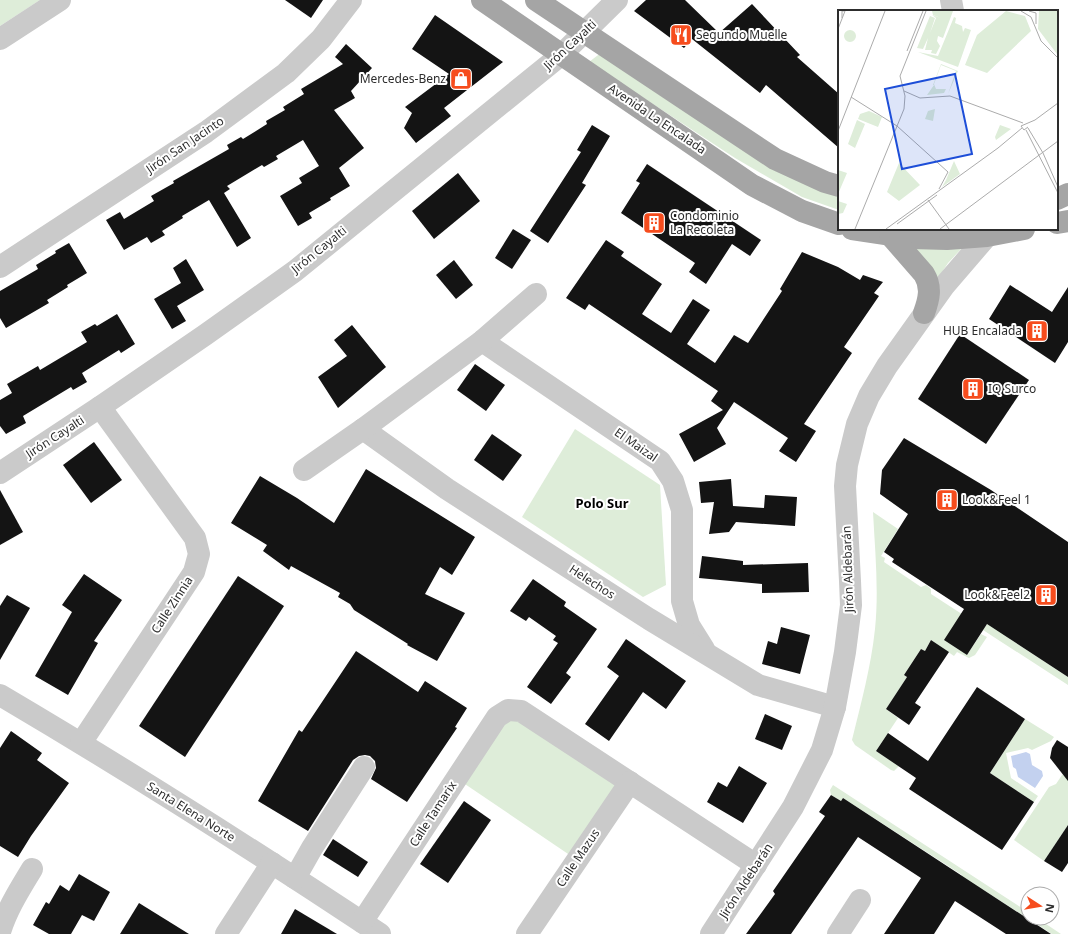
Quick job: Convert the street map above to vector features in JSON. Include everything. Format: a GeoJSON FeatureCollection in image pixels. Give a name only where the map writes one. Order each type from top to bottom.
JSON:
{"type":"FeatureCollection","features":[{"type":"Feature","properties":{"kind":"main road","name":"Avenida La Encalada"},"geometry":{"type":"LineString","coordinates":[[482,0],[752,184],[802,211],[838,224]]}},
{"type":"Feature","properties":{"kind":"main road"},"geometry":{"type":"LineString","coordinates":[[536,0],[775,159],[825,182],[838,186]]}},
{"type":"Feature","properties":{"kind":"main road"},"geometry":{"type":"LineString","coordinates":[[1058,190],[1068,187]]}},
{"type":"Feature","properties":{"kind":"main road"},"geometry":{"type":"LineString","coordinates":[[1058,199],[1068,194]]}},
{"type":"Feature","properties":{"kind":"main road"},"geometry":{"type":"LineString","coordinates":[[1058,223],[1068,221]]}},
{"type":"Feature","properties":{"kind":"main road"},"geometry":{"type":"LineString","coordinates":[[858,230],[890,235],[947,239],[1016,230]]}},
{"type":"Feature","properties":{"kind":"main road"},"geometry":{"type":"LineString","coordinates":[[890,235],[928,280],[930,292],[929,300],[924,313]]}},
{"type":"Feature","properties":{"kind":"street"},"geometry":{"type":"LineString","coordinates":[[0,39],[60,0]]}},
{"type":"Feature","properties":{"kind":"street","name":"Jirón San Jacinto"},"geometry":{"type":"LineString","coordinates":[[0,267],[206,132],[286,73],[321,39],[351,0]]}},
{"type":"Feature","properties":{"kind":"street","name":"Jirón Cayalti"},"geometry":{"type":"LineString","coordinates":[[0,473],[100,407],[295,271],[561,55],[617,0]]}},
{"type":"Feature","properties":{"kind":"street"},"geometry":{"type":"LineString","coordinates":[[951,0],[954,10]]}},
{"type":"Feature","properties":{"kind":"street","name":"Jirón Aldebarán"},"geometry":{"type":"LineString","coordinates":[[711,934],[793,807],[822,750],[835,708],[845,652],[851,605],[845,486],[851,444],[857,424],[869,396],[887,366],[949,280],[990,233]]}},
{"type":"Feature","properties":{"kind":"street"},"geometry":{"type":"LineString","coordinates":[[304,470],[363,429],[482,341],[536,294]]}},
{"type":"Feature","properties":{"kind":"street","name":"El Maizal"},"geometry":{"type":"LineString","coordinates":[[482,341],[660,462],[673,481],[682,510],[682,601],[688,625],[707,654]]}},
{"type":"Feature","properties":{"kind":"street","name":"Calle Zinnia"},"geometry":{"type":"LineString","coordinates":[[82,743],[194,572],[199,554],[195,538],[100,407]]}},
{"type":"Feature","properties":{"kind":"street","name":"Helechos"},"geometry":{"type":"LineString","coordinates":[[363,429],[447,488],[649,619],[758,685],[835,708]]}},
{"type":"Feature","properties":{"kind":"street"},"geometry":{"type":"LineString","coordinates":[[649,619],[682,601]]}},
{"type":"Feature","properties":{"kind":"street","name":"Santa Elena Norte"},"geometry":{"type":"LineString","coordinates":[[0,695],[82,743],[272,863],[380,934]]}},
{"type":"Feature","properties":{"kind":"street","name":"Calle Tamarix"},"geometry":{"type":"LineString","coordinates":[[362,922],[497,716],[508,710],[521,712],[630,782]]}},
{"type":"Feature","properties":{"kind":"street"},"geometry":{"type":"LineString","coordinates":[[295,878],[312,848],[364,766]]}},
{"type":"Feature","properties":{"kind":"street"},"geometry":{"type":"LineString","coordinates":[[630,782],[756,865]]}},
{"type":"Feature","properties":{"kind":"street","name":"Calle Mazus"},"geometry":{"type":"LineString","coordinates":[[527,934],[630,782]]}},
{"type":"Feature","properties":{"kind":"street"},"geometry":{"type":"LineString","coordinates":[[226,934],[272,863]]}},
{"type":"Feature","properties":{"kind":"street"},"geometry":{"type":"LineString","coordinates":[[0,932],[12,902],[32,869]]}},
{"type":"Feature","properties":{"kind":"street"},"geometry":{"type":"LineString","coordinates":[[838,934],[860,900]]}},
{"type":"Feature","properties":{"kind":"green space"},"geometry":{"type":"Polygon","coordinates":[[[0,0],[40,0],[0,26],[0,0]]]}},
{"type":"Feature","properties":{"kind":"green space"},"geometry":{"type":"Polygon","coordinates":[[[602,52],[838,192],[838,210],[802,197],[735,158],[589,62],[602,52]]]}},
{"type":"Feature","properties":{"kind":"green space"},"geometry":{"type":"Polygon","coordinates":[[[913,247],[962,248],[948,263],[936,281],[913,247]]]}},
{"type":"Feature","properties":{"kind":"green space"},"geometry":{"type":"Polygon","coordinates":[[[575,429],[660,485],[666,585],[643,597],[522,517],[575,429]]]}},
{"type":"Feature","properties":{"kind":"green space"},"geometry":{"type":"Polygon","coordinates":[[[873,512],[898,529],[881,556],[885,558],[884,562],[921,587],[926,585],[931,589],[931,594],[968,618],[945,640],[967,655],[981,634],[987,637],[975,655],[969,658],[957,652],[954,656],[931,640],[925,651],[921,649],[904,675],[907,677],[886,709],[898,718],[876,751],[899,766],[894,771],[855,745],[852,740],[868,671],[875,629],[877,585],[873,512]]]}},
{"type":"Feature","properties":{"kind":"green space"},"geometry":{"type":"Polygon","coordinates":[[[989,621],[1010,639],[1068,677],[1068,685],[983,630],[989,621]]]}},
{"type":"Feature","properties":{"kind":"green space"},"geometry":{"type":"Polygon","coordinates":[[[508,710],[630,782],[577,860],[456,778],[508,710]]]}},
{"type":"Feature","properties":{"kind":"green space"},"geometry":{"type":"Polygon","coordinates":[[[1025,719],[1054,737],[1051,741],[1032,750],[1028,748],[1006,753],[1011,778],[1038,796],[1034,802],[990,773],[1025,719]]]}},
{"type":"Feature","properties":{"kind":"green space"},"geometry":{"type":"Polygon","coordinates":[[[1068,774],[1068,825],[1044,861],[1014,840],[1049,787],[1056,784],[1062,775],[1068,774]]]}},
{"type":"Feature","properties":{"kind":"green space"},"geometry":{"type":"Polygon","coordinates":[[[833,785],[1020,907],[1020,913],[982,889],[980,892],[959,879],[962,875],[843,798],[841,801],[831,795],[830,790],[833,785]]]}},
{"type":"Feature","properties":{"kind":"green space"},"geometry":{"type":"Polygon","coordinates":[[[1040,926],[1049,926],[1061,934],[1052,934],[1040,926]]]}},
{"type":"Feature","properties":{"kind":"water"},"geometry":{"type":"Polygon","coordinates":[[[1026,752],[1030,754],[1032,765],[1042,771],[1043,776],[1035,788],[1018,777],[1016,769],[1013,767],[1011,756],[1026,752]]]}},
{"type":"Feature","properties":{"kind":"building"},"geometry":{"type":"Polygon","coordinates":[[[285,0],[323,0],[311,18],[285,0]]]}},
{"type":"Feature","properties":{"kind":"building"},"geometry":{"type":"Polygon","coordinates":[[[646,0],[685,0],[719,33],[752,4],[800,55],[797,57],[838,93],[838,147],[766,85],[760,93],[692,39],[684,48],[634,11],[646,0]]]}},
{"type":"Feature","properties":{"kind":"building"},"geometry":{"type":"Polygon","coordinates":[[[435,15],[503,62],[444,108],[451,116],[416,143],[404,128],[412,113],[405,107],[449,74],[412,49],[435,15]]]}},
{"type":"Feature","properties":{"kind":"building"},"geometry":{"type":"Polygon","coordinates":[[[346,44],[372,68],[351,91],[355,98],[334,110],[364,148],[339,168],[350,186],[330,198],[331,200],[309,213],[312,218],[298,226],[280,196],[302,183],[299,178],[319,166],[303,140],[276,156],[278,159],[264,167],[262,165],[227,186],[230,189],[224,193],[251,238],[237,247],[209,200],[182,216],[183,218],[162,231],[165,235],[151,243],[147,237],[124,250],[106,220],[120,212],[124,219],[154,201],[151,196],[174,183],[173,181],[229,149],[227,145],[241,137],[243,139],[267,124],[266,121],[285,110],[283,107],[304,94],[301,89],[343,64],[335,57],[346,44]]]}},
{"type":"Feature","properties":{"kind":"building"},"geometry":{"type":"Polygon","coordinates":[[[592,125],[610,136],[582,183],[586,185],[548,243],[530,231],[581,152],[577,150],[592,125]]]}},
{"type":"Feature","properties":{"kind":"building","name":"Condominio La Recoleta"},"geometry":{"type":"Polygon","coordinates":[[[647,164],[761,240],[750,256],[732,244],[706,284],[689,272],[695,263],[621,213],[640,183],[636,181],[647,164]]]}},
{"type":"Feature","properties":{"kind":"building"},"geometry":{"type":"Polygon","coordinates":[[[458,173],[480,201],[434,239],[412,211],[458,173]]]}},
{"type":"Feature","properties":{"kind":"building"},"geometry":{"type":"Polygon","coordinates":[[[513,229],[531,240],[512,269],[495,258],[513,229]]]}},
{"type":"Feature","properties":{"kind":"building"},"geometry":{"type":"Polygon","coordinates":[[[606,240],[624,252],[621,256],[662,284],[642,314],[671,333],[693,299],[710,310],[687,344],[715,363],[734,335],[748,343],[782,291],[780,289],[802,252],[838,267],[860,280],[863,275],[883,282],[874,293],[879,296],[844,347],[852,353],[804,424],[816,431],[796,462],[779,451],[788,438],[734,402],[717,428],[726,444],[694,462],[679,434],[723,410],[711,401],[718,391],[589,304],[585,310],[566,298],[606,240]]]}},
{"type":"Feature","properties":{"kind":"building"},"geometry":{"type":"Polygon","coordinates":[[[69,243],[87,273],[67,285],[68,287],[47,300],[49,303],[6,328],[0,318],[0,291],[38,269],[36,265],[69,243]]]}},
{"type":"Feature","properties":{"kind":"building"},"geometry":{"type":"Polygon","coordinates":[[[186,259],[204,290],[177,306],[186,321],[172,329],[154,299],[181,283],[173,268],[186,259]]]}},
{"type":"Feature","properties":{"kind":"building"},"geometry":{"type":"Polygon","coordinates":[[[454,260],[473,285],[456,299],[436,275],[454,260]]]}},
{"type":"Feature","properties":{"kind":"building","name":"HUB Encalada"},"geometry":{"type":"Polygon","coordinates":[[[1010,285],[1052,312],[1068,287],[1068,342],[1055,363],[989,319],[1010,285]]]}},
{"type":"Feature","properties":{"kind":"building"},"geometry":{"type":"Polygon","coordinates":[[[117,314],[135,344],[121,353],[119,350],[82,373],[87,382],[73,390],[71,387],[23,416],[26,423],[6,434],[0,426],[0,400],[12,393],[7,384],[38,366],[40,370],[87,342],[81,332],[95,324],[97,326],[117,314]]]}},
{"type":"Feature","properties":{"kind":"building"},"geometry":{"type":"Polygon","coordinates":[[[352,325],[386,367],[338,408],[318,377],[347,356],[334,340],[352,325]]]}},
{"type":"Feature","properties":{"kind":"building","name":"IQ Surco"},"geometry":{"type":"Polygon","coordinates":[[[960,334],[1029,380],[986,444],[918,399],[960,334]]]}},
{"type":"Feature","properties":{"kind":"building"},"geometry":{"type":"Polygon","coordinates":[[[475,364],[505,385],[486,411],[457,390],[475,364]]]}},
{"type":"Feature","properties":{"kind":"building"},"geometry":{"type":"Polygon","coordinates":[[[492,434],[522,455],[503,481],[474,460],[492,434]]]}},
{"type":"Feature","properties":{"kind":"building"},"geometry":{"type":"Polygon","coordinates":[[[904,438],[991,490],[1068,542],[1068,677],[987,624],[967,655],[944,640],[964,609],[892,562],[894,559],[884,552],[908,514],[880,494],[882,470],[904,438]]]}},
{"type":"Feature","properties":{"kind":"building"},"geometry":{"type":"Polygon","coordinates":[[[94,442],[122,480],[91,503],[63,465],[94,442]]]}},
{"type":"Feature","properties":{"kind":"building"},"geometry":{"type":"Polygon","coordinates":[[[366,469],[475,537],[452,575],[440,567],[425,594],[465,613],[437,661],[407,645],[408,644],[354,610],[350,604],[338,597],[340,593],[291,566],[289,570],[263,551],[267,545],[231,523],[260,476],[297,498],[334,523],[366,469]]]}},
{"type":"Feature","properties":{"kind":"building"},"geometry":{"type":"Polygon","coordinates":[[[731,479],[733,506],[764,508],[765,495],[797,497],[795,526],[736,522],[729,532],[709,534],[714,502],[701,503],[699,482],[731,479]]]}},
{"type":"Feature","properties":{"kind":"building"},"geometry":{"type":"Polygon","coordinates":[[[0,490],[23,532],[0,545],[0,490]]]}},
{"type":"Feature","properties":{"kind":"building"},"geometry":{"type":"Polygon","coordinates":[[[702,556],[743,561],[743,565],[808,563],[809,592],[762,593],[762,584],[699,578],[702,556]]]}},
{"type":"Feature","properties":{"kind":"building"},"geometry":{"type":"Polygon","coordinates":[[[84,574],[122,600],[94,641],[98,643],[68,695],[35,676],[72,612],[62,605],[84,574]]]}},
{"type":"Feature","properties":{"kind":"building"},"geometry":{"type":"Polygon","coordinates":[[[238,576],[284,606],[185,757],[139,726],[238,576]]]}},
{"type":"Feature","properties":{"kind":"building"},"geometry":{"type":"Polygon","coordinates":[[[533,579],[566,602],[564,606],[597,629],[566,673],[571,677],[551,704],[527,687],[558,643],[553,640],[556,636],[529,617],[526,621],[510,611],[533,579]]]}},
{"type":"Feature","properties":{"kind":"building"},"geometry":{"type":"Polygon","coordinates":[[[7,595],[30,608],[0,660],[0,606],[7,595]]]}},
{"type":"Feature","properties":{"kind":"building"},"geometry":{"type":"Polygon","coordinates":[[[781,627],[810,635],[800,674],[762,664],[768,641],[777,644],[781,627]]]}},
{"type":"Feature","properties":{"kind":"building"},"geometry":{"type":"Polygon","coordinates":[[[626,639],[686,681],[666,709],[643,692],[609,741],[585,724],[619,676],[607,667],[626,639]]]}},
{"type":"Feature","properties":{"kind":"building"},"geometry":{"type":"Polygon","coordinates":[[[931,640],[949,652],[915,703],[921,707],[909,725],[886,709],[907,677],[904,675],[921,649],[925,651],[931,640]]]}},
{"type":"Feature","properties":{"kind":"building"},"geometry":{"type":"Polygon","coordinates":[[[356,651],[418,692],[425,681],[467,708],[455,727],[457,728],[407,802],[371,779],[376,768],[375,761],[370,756],[359,756],[353,760],[308,831],[258,801],[299,730],[302,732],[356,651]]]}},
{"type":"Feature","properties":{"kind":"building"},"geometry":{"type":"Polygon","coordinates":[[[977,687],[1025,719],[990,773],[1034,802],[1002,850],[909,789],[916,778],[876,751],[888,733],[928,761],[977,687]]]}},
{"type":"Feature","properties":{"kind":"building"},"geometry":{"type":"Polygon","coordinates":[[[765,714],[792,726],[782,750],[755,739],[765,714]]]}},
{"type":"Feature","properties":{"kind":"building"},"geometry":{"type":"Polygon","coordinates":[[[11,731],[42,753],[37,760],[69,783],[31,836],[18,857],[0,846],[0,748],[11,731]]]}},
{"type":"Feature","properties":{"kind":"building"},"geometry":{"type":"Polygon","coordinates":[[[1057,740],[1068,747],[1068,781],[1050,758],[1052,748],[1057,740]]]}},
{"type":"Feature","properties":{"kind":"building"},"geometry":{"type":"Polygon","coordinates":[[[739,766],[767,783],[743,823],[707,802],[718,782],[727,787],[739,766]]]}},
{"type":"Feature","properties":{"kind":"building"},"geometry":{"type":"Polygon","coordinates":[[[831,795],[841,801],[843,798],[1020,914],[1020,926],[1039,926],[1051,934],[1006,934],[955,901],[934,934],[884,934],[921,878],[858,837],[791,934],[746,934],[775,894],[773,891],[825,816],[819,812],[831,795]]]}},
{"type":"Feature","properties":{"kind":"building"},"geometry":{"type":"Polygon","coordinates":[[[464,801],[491,820],[448,883],[420,864],[464,801]]]}},
{"type":"Feature","properties":{"kind":"building"},"geometry":{"type":"Polygon","coordinates":[[[1068,825],[1068,863],[1062,872],[1044,861],[1068,825]]]}},
{"type":"Feature","properties":{"kind":"building"},"geometry":{"type":"Polygon","coordinates":[[[333,839],[368,862],[358,877],[323,855],[333,839]]]}},
{"type":"Feature","properties":{"kind":"building"},"geometry":{"type":"Polygon","coordinates":[[[79,874],[110,892],[94,921],[82,915],[71,934],[49,934],[33,925],[46,902],[49,904],[60,885],[69,891],[79,874]]]}},
{"type":"Feature","properties":{"kind":"building"},"geometry":{"type":"Polygon","coordinates":[[[139,903],[189,934],[120,934],[139,903]]]}},
{"type":"Feature","properties":{"kind":"building"},"geometry":{"type":"Polygon","coordinates":[[[295,909],[337,934],[281,934],[295,909]]]}},
{"type":"Feature","properties":{"kind":"place","name":"Segundo Muelle"},"geometry":{"type":"Point","coordinates":[681,35]}},
{"type":"Feature","properties":{"kind":"place","name":"Mercedes-Benz"},"geometry":{"type":"Point","coordinates":[461,79]}},
{"type":"Feature","properties":{"kind":"place","name":"Condominio La Recoleta"},"geometry":{"type":"Point","coordinates":[654,223]}},
{"type":"Feature","properties":{"kind":"place","name":"HUB Encalada"},"geometry":{"type":"Point","coordinates":[1037,331]}},
{"type":"Feature","properties":{"kind":"place","name":"IQ Surco"},"geometry":{"type":"Point","coordinates":[973,389]}},
{"type":"Feature","properties":{"kind":"place","name":"Look&Feel 1"},"geometry":{"type":"Point","coordinates":[947,500]}},
{"type":"Feature","properties":{"kind":"place","name":"Look&Feel2"},"geometry":{"type":"Point","coordinates":[1046,595]}},
{"type":"Feature","properties":{"kind":"district","name":"Polo Sur"},"geometry":{"type":"Point","coordinates":[602,503]}}]}
